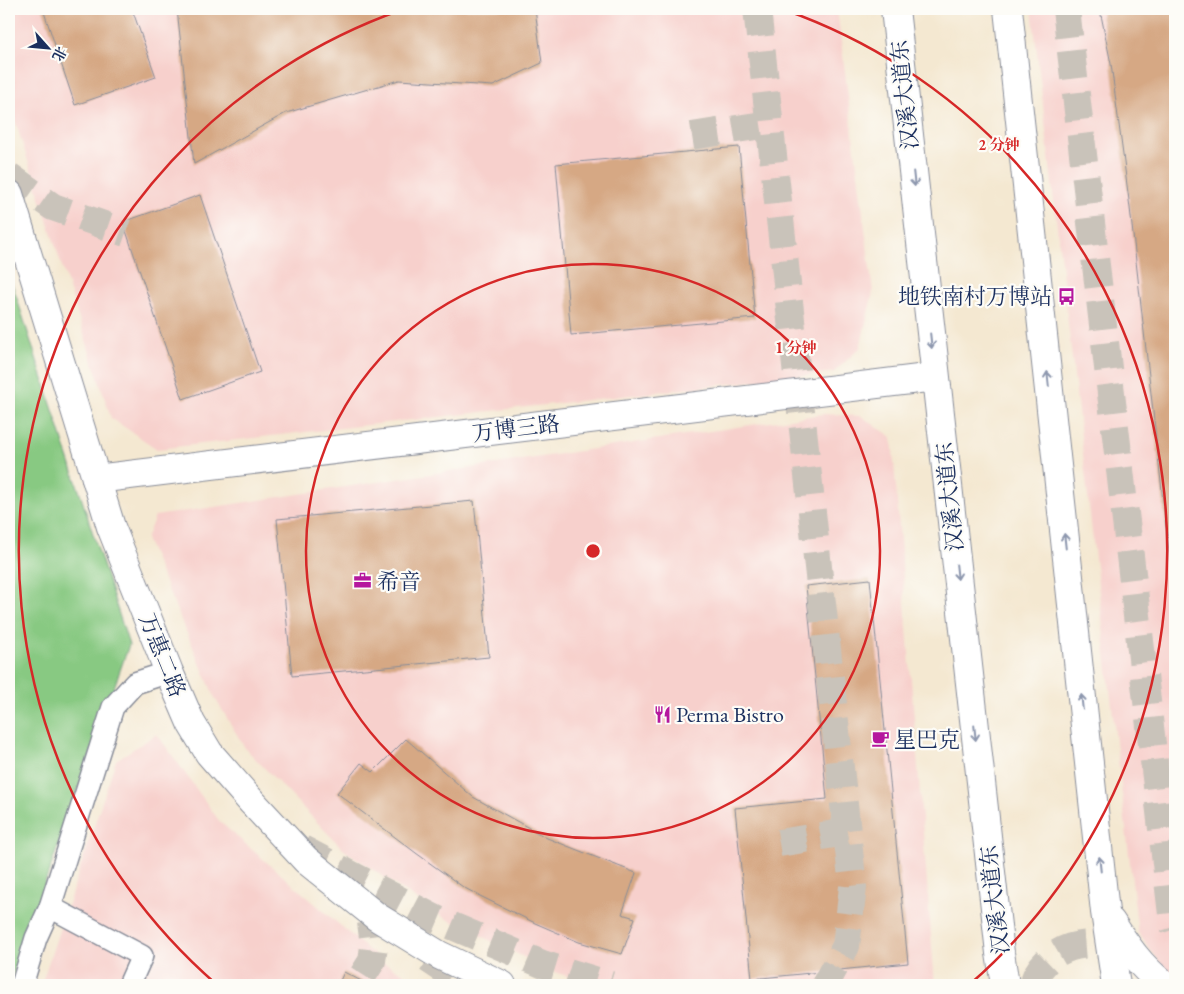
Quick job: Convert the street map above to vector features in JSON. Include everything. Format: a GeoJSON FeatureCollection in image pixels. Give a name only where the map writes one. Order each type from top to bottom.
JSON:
{"type":"FeatureCollection","features":[{"type":"Feature","properties":{"kind":"main road","name":"汉溪大道东"},"geometry":{"type":"LineString","coordinates":[[895,9],[1005,985]]}},
{"type":"Feature","properties":{"kind":"main road"},"geometry":{"type":"LineString","coordinates":[[1008,9],[1105,912],[1116,985]]}},
{"type":"Feature","properties":{"kind":"main road","name":"万惠二路"},"geometry":{"type":"LineString","coordinates":[[9,194],[111,527],[191,724],[209,753],[306,860],[378,917],[439,955],[502,985]]}},
{"type":"Feature","properties":{"kind":"main road","name":"万博三路"},"geometry":{"type":"LineString","coordinates":[[96,479],[935,377]]}},
{"type":"Feature","properties":{"kind":"main road"},"geometry":{"type":"LineString","coordinates":[[1105,912],[1130,951],[1149,973],[1164,985]]}},
{"type":"Feature","properties":{"kind":"main road"},"geometry":{"type":"LineString","coordinates":[[987,985],[992,977],[1000,952]]}},
{"type":"Feature","properties":{"kind":"street"},"geometry":{"type":"LineString","coordinates":[[22,985],[36,938],[50,907],[114,707],[135,683],[169,672]]}},
{"type":"Feature","properties":{"kind":"street"},"geometry":{"type":"LineString","coordinates":[[50,907],[142,956],[129,985]]}},
{"type":"Feature","properties":{"kind":"shaded area"},"geometry":{"type":"Polygon","coordinates":[[[9,9],[837,9],[873,292],[860,348],[834,372],[157,449],[111,418],[9,102],[9,9]]]}},
{"type":"Feature","properties":{"kind":"shaded area"},"geometry":{"type":"Polygon","coordinates":[[[1032,9],[1175,9],[1175,978],[1158,960],[1138,933],[1032,9]]]}},
{"type":"Feature","properties":{"kind":"shaded area"},"geometry":{"type":"Polygon","coordinates":[[[823,414],[861,416],[892,437],[935,985],[596,985],[554,972],[441,916],[344,850],[245,748],[215,698],[146,539],[155,516],[823,414]]]}},
{"type":"Feature","properties":{"kind":"shaded area"},"geometry":{"type":"Polygon","coordinates":[[[157,734],[220,822],[384,963],[426,985],[41,985],[116,760],[157,734]]]}},
{"type":"Feature","properties":{"kind":"green space"},"geometry":{"type":"Polygon","coordinates":[[[9,274],[129,645],[9,985],[9,274]]]}},
{"type":"Feature","properties":{"kind":"building"},"geometry":{"type":"Polygon","coordinates":[[[43,9],[132,9],[156,77],[75,105],[43,9]]]}},
{"type":"Feature","properties":{"kind":"building"},"geometry":{"type":"Polygon","coordinates":[[[177,9],[535,9],[542,63],[493,86],[399,80],[286,113],[194,164],[177,9]]]}},
{"type":"Feature","properties":{"kind":"building"},"geometry":{"type":"Polygon","coordinates":[[[1103,9],[1175,9],[1174,591],[1130,208],[1111,64],[1101,15],[1103,9]]]}},
{"type":"Feature","properties":{"kind":"building"},"geometry":{"type":"Polygon","coordinates":[[[739,147],[755,318],[571,335],[556,164],[739,147]]]}},
{"type":"Feature","properties":{"kind":"building"},"geometry":{"type":"Polygon","coordinates":[[[200,195],[260,372],[183,399],[123,222],[200,195]]]}},
{"type":"Feature","properties":{"kind":"building"},"geometry":{"type":"Polygon","coordinates":[[[474,501],[489,657],[292,676],[277,519],[474,501]]]}},
{"type":"Feature","properties":{"kind":"building"},"geometry":{"type":"Polygon","coordinates":[[[870,579],[908,963],[752,979],[735,808],[827,799],[806,586],[870,579]]]}},
{"type":"Feature","properties":{"kind":"building"},"geometry":{"type":"Polygon","coordinates":[[[406,739],[473,797],[547,838],[636,873],[622,914],[635,918],[622,954],[579,942],[535,923],[463,887],[337,793],[361,763],[373,772],[406,739]]]}},
{"type":"Feature","properties":{"kind":"building"},"geometry":{"type":"Polygon","coordinates":[[[344,972],[367,984],[338,985],[344,972]]]}},
{"type":"Feature","properties":{"kind":"tunnel"},"geometry":{"type":"LineString","coordinates":[[757,9],[853,887],[846,946],[825,985]]}},
{"type":"Feature","properties":{"kind":"tunnel"},"geometry":{"type":"LineString","coordinates":[[1066,9],[1175,929]]}},
{"type":"Feature","properties":{"kind":"tunnel"},"geometry":{"type":"LineString","coordinates":[[692,136],[769,124]]}},
{"type":"Feature","properties":{"kind":"tunnel"},"geometry":{"type":"LineString","coordinates":[[9,176],[53,207],[126,233]]}},
{"type":"Feature","properties":{"kind":"tunnel"},"geometry":{"type":"LineString","coordinates":[[779,843],[847,832]]}},
{"type":"Feature","properties":{"kind":"tunnel"},"geometry":{"type":"LineString","coordinates":[[302,849],[436,919],[542,964],[610,985]]}},
{"type":"Feature","properties":{"kind":"tunnel"},"geometry":{"type":"LineString","coordinates":[[363,975],[372,961],[374,946],[371,922]]}},
{"type":"Feature","properties":{"kind":"tunnel"},"geometry":{"type":"LineString","coordinates":[[1033,985],[1036,975],[1052,957],[1072,947],[1095,944],[1118,952],[1129,961]]}},
{"type":"Feature","properties":{"kind":"tunnel"},"geometry":{"type":"LineString","coordinates":[[428,959],[467,985]]}},
{"type":"Feature","properties":{"kind":"place","name":"地铁南村万博站"},"geometry":{"type":"Point","coordinates":[1066,296]}},
{"type":"Feature","properties":{"kind":"place","name":"希音"},"geometry":{"type":"Point","coordinates":[363,581]}},
{"type":"Feature","properties":{"kind":"place","name":"Perma Bistro"},"geometry":{"type":"Point","coordinates":[662,714]}},
{"type":"Feature","properties":{"kind":"place","name":"星巴克"},"geometry":{"type":"Point","coordinates":[880,739]}}]}
